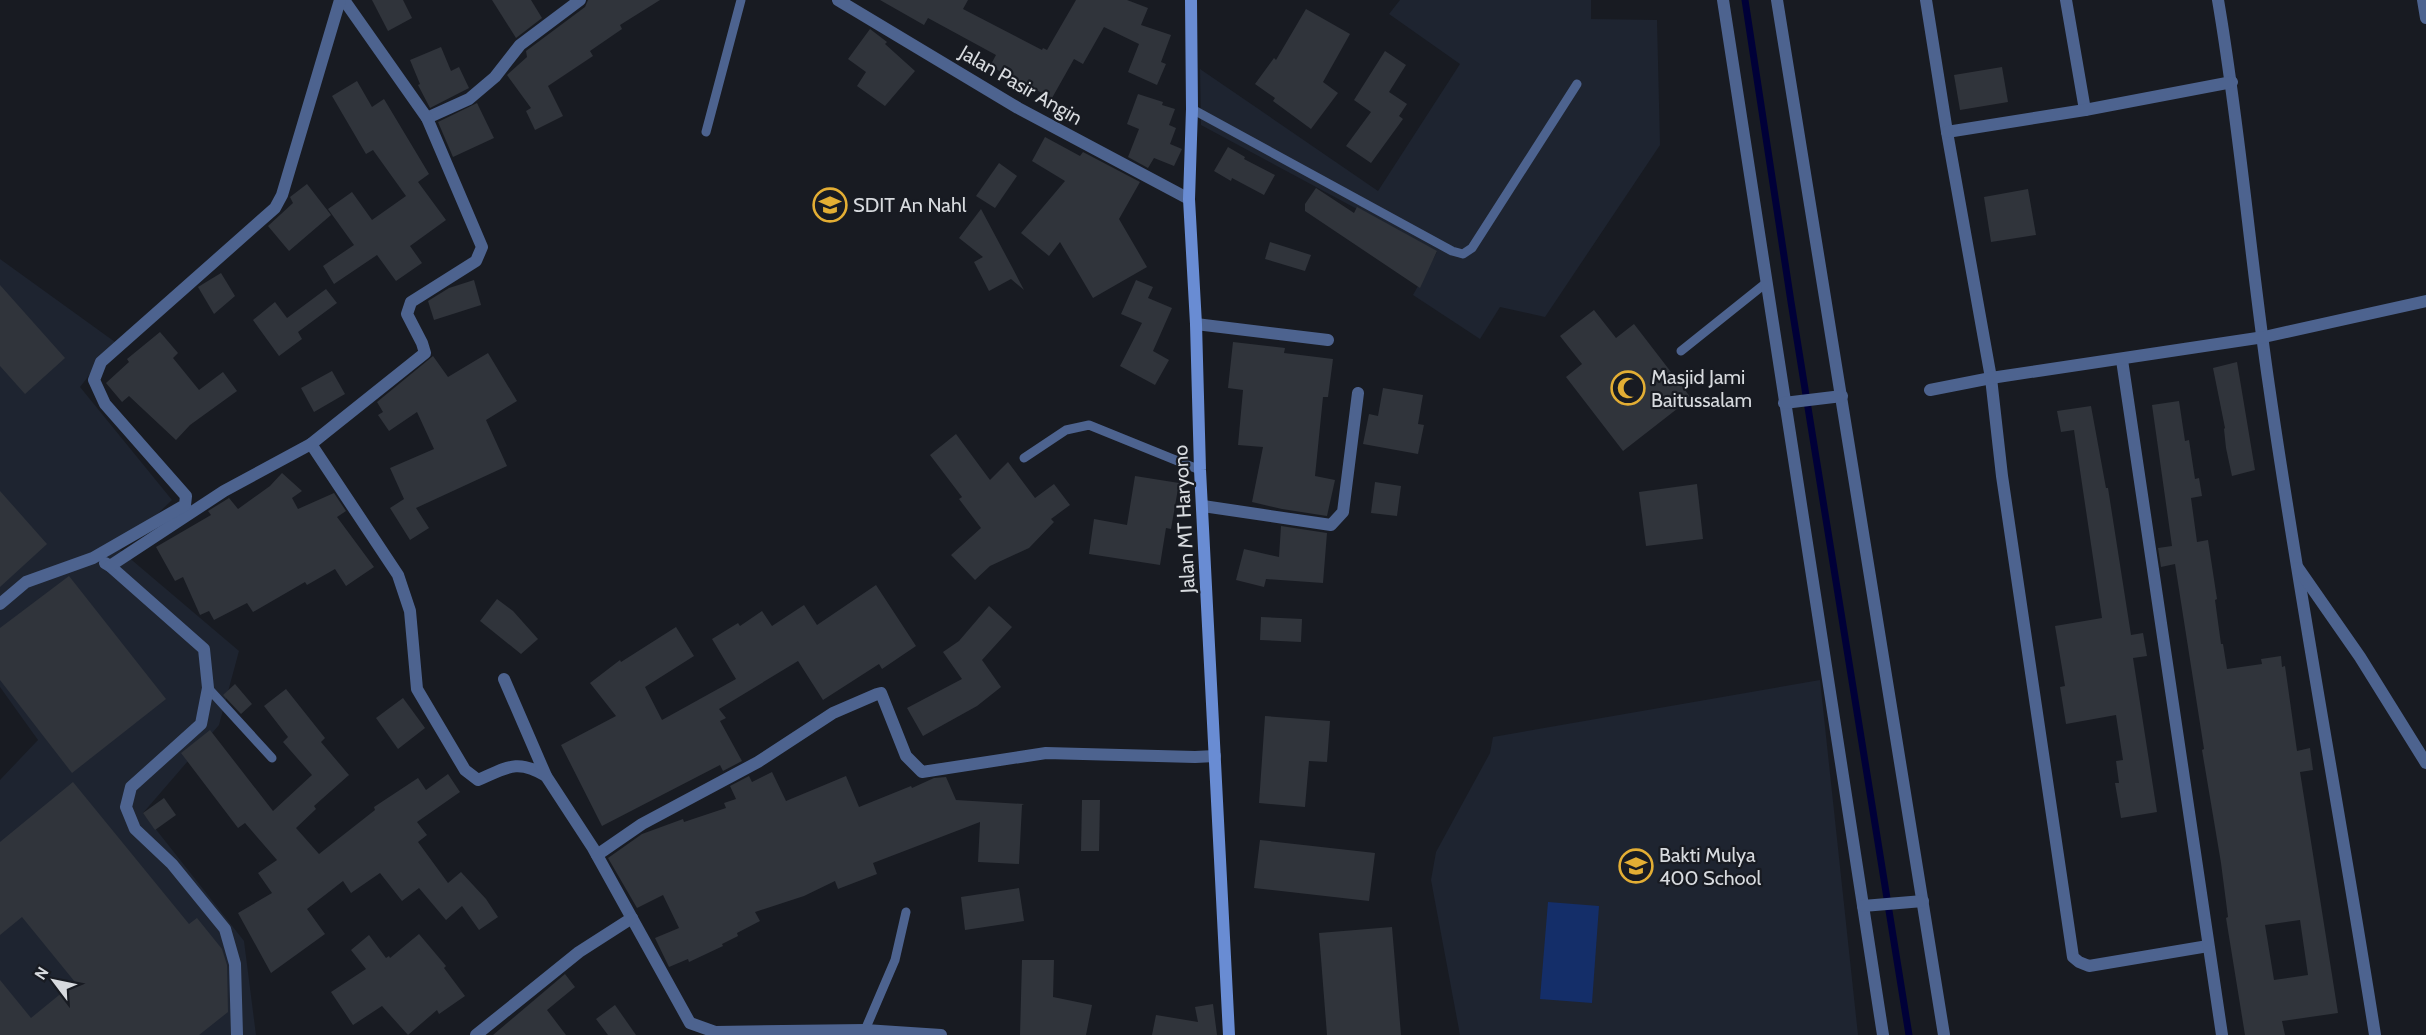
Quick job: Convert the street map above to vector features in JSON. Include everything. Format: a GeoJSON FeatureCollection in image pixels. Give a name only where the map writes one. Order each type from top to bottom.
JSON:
{"type":"FeatureCollection","features":[{"type":"Feature","properties":{"kind":"main road","name":"Jalan MT Haryono"},"geometry":{"type":"LineString","coordinates":[[1191,0],[1192,110],[1189,199],[1196,324],[1200,470],[1229,1035]]}},
{"type":"Feature","properties":{"kind":"street"},"geometry":{"type":"LineString","coordinates":[[110,566],[225,491],[312,444],[425,353],[407,314],[411,302],[476,261],[482,247],[427,118],[342,0]]}},
{"type":"Feature","properties":{"kind":"street"},"geometry":{"type":"LineString","coordinates":[[0,604],[26,582],[93,558],[185,505],[186,496],[105,404],[94,380],[101,362],[275,208],[282,195],[342,0]]}},
{"type":"Feature","properties":{"kind":"street"},"geometry":{"type":"LineString","coordinates":[[427,118],[469,99],[495,77],[520,45],[580,0]]}},
{"type":"Feature","properties":{"kind":"street","name":"Jalan Pasir Angin"},"geometry":{"type":"LineString","coordinates":[[838,0],[1017,108],[1189,199]]}},
{"type":"Feature","properties":{"kind":"street"},"geometry":{"type":"LineString","coordinates":[[1723,0],[1766,283],[1790,402],[1882,1035]]}},
{"type":"Feature","properties":{"kind":"street"},"geometry":{"type":"LineString","coordinates":[[1778,0],[1944,1035]]}},
{"type":"Feature","properties":{"kind":"street"},"geometry":{"type":"LineString","coordinates":[[1926,0],[1991,378],[2002,476],[2073,957],[2090,966],[2208,946]]}},
{"type":"Feature","properties":{"kind":"street"},"geometry":{"type":"LineString","coordinates":[[2066,0],[2085,110]]}},
{"type":"Feature","properties":{"kind":"street"},"geometry":{"type":"LineString","coordinates":[[2218,0],[2232,82],[2296,565],[2348,858],[2375,1035]]}},
{"type":"Feature","properties":{"kind":"street"},"geometry":{"type":"LineString","coordinates":[[2423,0],[2426,18]]}},
{"type":"Feature","properties":{"kind":"street"},"geometry":{"type":"LineString","coordinates":[[1947,132],[2085,110],[2232,82]]}},
{"type":"Feature","properties":{"kind":"street"},"geometry":{"type":"LineString","coordinates":[[1930,390],[1991,378],[2264,337],[2426,302]]}},
{"type":"Feature","properties":{"kind":"street"},"geometry":{"type":"LineString","coordinates":[[1196,324],[1328,340]]}},
{"type":"Feature","properties":{"kind":"street"},"geometry":{"type":"LineString","coordinates":[[2122,360],[2222,1035]]}},
{"type":"Feature","properties":{"kind":"street"},"geometry":{"type":"LineString","coordinates":[[1203,506],[1331,525],[1343,512],[1358,393]]}},
{"type":"Feature","properties":{"kind":"street"},"geometry":{"type":"LineString","coordinates":[[1790,402],[1842,396]]}},
{"type":"Feature","properties":{"kind":"street"},"geometry":{"type":"LineString","coordinates":[[312,444],[398,576],[410,611],[417,689],[465,770],[478,780],[516,764],[532,767],[546,776]]}},
{"type":"Feature","properties":{"kind":"street"},"geometry":{"type":"LineString","coordinates":[[93,558],[110,566],[204,649],[208,688],[201,724],[131,787],[126,807],[135,829],[172,864],[225,929],[235,964],[237,1035]]}},
{"type":"Feature","properties":{"kind":"street"},"geometry":{"type":"LineString","coordinates":[[2296,565],[2360,657],[2426,763]]}},
{"type":"Feature","properties":{"kind":"street"},"geometry":{"type":"LineString","coordinates":[[504,679],[546,776],[597,855],[690,1023],[715,1032],[865,1030],[940,1035]]}},
{"type":"Feature","properties":{"kind":"street"},"geometry":{"type":"LineString","coordinates":[[597,855],[642,824],[758,762],[833,713],[881,693],[906,756],[922,772],[1046,753],[1215,756]]}},
{"type":"Feature","properties":{"kind":"street"},"geometry":{"type":"LineString","coordinates":[[1864,906],[1923,902]]}},
{"type":"Feature","properties":{"kind":"street"},"geometry":{"type":"LineString","coordinates":[[476,1035],[579,952],[632,918]]}},
{"type":"Feature","properties":{"kind":"lane"},"geometry":{"type":"LineString","coordinates":[[706,132],[741,0]]}},
{"type":"Feature","properties":{"kind":"lane"},"geometry":{"type":"LineString","coordinates":[[1192,110],[1452,251],[1463,254],[1472,248],[1577,84]]}},
{"type":"Feature","properties":{"kind":"lane"},"geometry":{"type":"LineString","coordinates":[[1681,351],[1766,283]]}},
{"type":"Feature","properties":{"kind":"lane"},"geometry":{"type":"LineString","coordinates":[[1023,458],[1066,430],[1089,424],[1200,470]]}},
{"type":"Feature","properties":{"kind":"lane"},"geometry":{"type":"LineString","coordinates":[[208,688],[272,758]]}},
{"type":"Feature","properties":{"kind":"lane"},"geometry":{"type":"LineString","coordinates":[[865,1030],[895,960],[906,912]]}},
{"type":"Feature","properties":{"kind":"shaded area"},"geometry":{"type":"Polygon","coordinates":[[[1400,0],[1591,0],[1591,19],[1657,20],[1660,145],[1545,317],[1500,307],[1480,339],[1413,295],[1437,252],[1201,125],[1200,69],[1378,191],[1460,64],[1389,14],[1400,0]]]}},
{"type":"Feature","properties":{"kind":"shaded area"},"geometry":{"type":"Polygon","coordinates":[[[0,259],[115,342],[80,387],[172,500],[120,550],[239,651],[219,725],[143,813],[244,941],[256,1035],[0,1035],[0,780],[38,740],[0,687],[0,259]]]}},
{"type":"Feature","properties":{"kind":"shaded area","name":"Bakti Mulya 400 School"},"geometry":{"type":"Polygon","coordinates":[[[1820,680],[1858,1035],[1460,1035],[1431,880],[1436,852],[1490,753],[1493,737],[1820,680]]]}},
{"type":"Feature","properties":{"kind":"shaded area"},"geometry":{"type":"Polygon","coordinates":[[[1548,902],[1599,906],[1592,1003],[1540,999],[1548,902]]]}},
{"type":"Feature","properties":{"kind":"building"},"geometry":{"type":"Polygon","coordinates":[[[372,0],[403,0],[412,18],[388,31],[372,0]]]}},
{"type":"Feature","properties":{"kind":"building"},"geometry":{"type":"Polygon","coordinates":[[[492,0],[531,0],[542,18],[516,38],[492,0]]]}},
{"type":"Feature","properties":{"kind":"building"},"geometry":{"type":"Polygon","coordinates":[[[588,0],[660,0],[620,25],[622,29],[590,51],[593,56],[548,86],[563,116],[535,130],[526,111],[531,108],[507,75],[527,57],[526,51],[585,7],[588,0]]]}},
{"type":"Feature","properties":{"kind":"building"},"geometry":{"type":"Polygon","coordinates":[[[880,0],[968,0],[963,9],[1042,50],[1043,48],[1047,50],[1076,0],[1127,0],[1148,8],[1141,25],[1171,35],[1161,62],[1166,64],[1157,85],[1128,72],[1139,44],[1104,27],[1083,64],[1074,59],[1052,98],[990,66],[996,55],[928,18],[924,25],[880,0]]]}},
{"type":"Feature","properties":{"kind":"building"},"geometry":{"type":"Polygon","coordinates":[[[1306,9],[1350,34],[1323,82],[1338,93],[1311,129],[1273,101],[1275,98],[1255,84],[1274,58],[1276,60],[1306,9]]]}},
{"type":"Feature","properties":{"kind":"building"},"geometry":{"type":"Polygon","coordinates":[[[870,29],[887,42],[885,44],[915,71],[885,106],[857,86],[866,72],[848,59],[870,29]]]}},
{"type":"Feature","properties":{"kind":"building"},"geometry":{"type":"Polygon","coordinates":[[[441,47],[451,71],[459,67],[469,88],[430,108],[418,85],[420,84],[410,60],[441,47]]]}},
{"type":"Feature","properties":{"kind":"building"},"geometry":{"type":"Polygon","coordinates":[[[1385,51],[1406,65],[1389,92],[1407,104],[1399,116],[1403,119],[1371,163],[1346,146],[1371,112],[1354,100],[1385,51]]]}},
{"type":"Feature","properties":{"kind":"building"},"geometry":{"type":"Polygon","coordinates":[[[2002,67],[2008,102],[1960,110],[1954,75],[2002,67]]]}},
{"type":"Feature","properties":{"kind":"building"},"geometry":{"type":"Polygon","coordinates":[[[357,81],[372,107],[384,99],[429,174],[418,182],[446,220],[410,246],[422,263],[396,281],[377,255],[334,284],[323,266],[354,245],[328,209],[352,192],[372,220],[406,196],[373,150],[366,154],[332,96],[357,81]]]}},
{"type":"Feature","properties":{"kind":"building"},"geometry":{"type":"Polygon","coordinates":[[[1138,94],[1163,102],[1162,105],[1175,109],[1169,125],[1176,128],[1170,144],[1182,149],[1174,166],[1154,158],[1148,168],[1128,157],[1139,129],[1127,124],[1138,94]]]}},
{"type":"Feature","properties":{"kind":"building"},"geometry":{"type":"Polygon","coordinates":[[[477,103],[494,138],[453,157],[438,122],[477,103]]]}},
{"type":"Feature","properties":{"kind":"building"},"geometry":{"type":"Polygon","coordinates":[[[1045,137],[1080,156],[1083,152],[1140,182],[1119,219],[1147,267],[1093,298],[1060,242],[1049,256],[1021,233],[1065,181],[1032,161],[1045,137]]]}},
{"type":"Feature","properties":{"kind":"building"},"geometry":{"type":"Polygon","coordinates":[[[1228,147],[1245,157],[1244,159],[1275,175],[1264,195],[1214,171],[1228,147]]]}},
{"type":"Feature","properties":{"kind":"building"},"geometry":{"type":"Polygon","coordinates":[[[999,163],[1017,176],[995,208],[976,196],[999,163]]]}},
{"type":"Feature","properties":{"kind":"building"},"geometry":{"type":"Polygon","coordinates":[[[307,184],[331,215],[289,251],[268,226],[293,203],[290,197],[307,184]]]}},
{"type":"Feature","properties":{"kind":"building"},"geometry":{"type":"Polygon","coordinates":[[[1316,188],[1354,213],[1357,207],[1437,251],[1420,288],[1305,211],[1305,204],[1316,188]]]}},
{"type":"Feature","properties":{"kind":"building"},"geometry":{"type":"Polygon","coordinates":[[[2028,189],[2036,235],[1991,242],[1984,197],[2028,189]]]}},
{"type":"Feature","properties":{"kind":"building"},"geometry":{"type":"Polygon","coordinates":[[[981,209],[1024,290],[1011,279],[989,291],[974,262],[983,257],[959,238],[981,209]]]}},
{"type":"Feature","properties":{"kind":"building"},"geometry":{"type":"Polygon","coordinates":[[[1270,242],[1311,255],[1305,271],[1265,259],[1270,242]]]}},
{"type":"Feature","properties":{"kind":"building"},"geometry":{"type":"Polygon","coordinates":[[[221,273],[235,296],[214,314],[198,287],[221,273]]]}},
{"type":"Feature","properties":{"kind":"building"},"geometry":{"type":"Polygon","coordinates":[[[474,280],[481,305],[434,320],[428,301],[449,288],[474,280]]]}},
{"type":"Feature","properties":{"kind":"building"},"geometry":{"type":"Polygon","coordinates":[[[1136,280],[1153,287],[1148,298],[1172,308],[1153,351],[1169,360],[1155,385],[1120,366],[1142,323],[1121,314],[1136,280]]]}},
{"type":"Feature","properties":{"kind":"building"},"geometry":{"type":"Polygon","coordinates":[[[0,285],[65,358],[25,394],[0,366],[0,285]]]}},
{"type":"Feature","properties":{"kind":"building"},"geometry":{"type":"Polygon","coordinates":[[[326,289],[337,303],[298,332],[302,339],[279,356],[253,320],[275,302],[287,318],[326,289]]]}},
{"type":"Feature","properties":{"kind":"building","name":"Masjid Jami Baitussalam"},"geometry":{"type":"Polygon","coordinates":[[[1594,310],[1616,338],[1634,324],[1691,398],[1623,451],[1566,377],[1582,364],[1560,336],[1594,310]]]}},
{"type":"Feature","properties":{"kind":"building"},"geometry":{"type":"Polygon","coordinates":[[[160,332],[178,353],[173,358],[199,390],[223,372],[237,391],[190,425],[176,440],[129,396],[122,402],[106,383],[129,362],[127,359],[160,332]]]}},
{"type":"Feature","properties":{"kind":"building"},"geometry":{"type":"Polygon","coordinates":[[[1233,342],[1285,348],[1284,353],[1333,359],[1328,397],[1323,397],[1315,476],[1335,480],[1327,516],[1252,502],[1263,447],[1238,445],[1243,390],[1228,388],[1233,342]]]}},
{"type":"Feature","properties":{"kind":"building"},"geometry":{"type":"Polygon","coordinates":[[[488,353],[517,401],[486,420],[507,466],[416,508],[429,528],[410,540],[390,508],[404,499],[390,468],[434,449],[417,412],[389,431],[378,415],[383,412],[377,402],[433,356],[448,377],[488,353]]]}},
{"type":"Feature","properties":{"kind":"building"},"geometry":{"type":"Polygon","coordinates":[[[2237,362],[2255,470],[2232,476],[2213,368],[2237,362]]]}},
{"type":"Feature","properties":{"kind":"building"},"geometry":{"type":"Polygon","coordinates":[[[332,371],[345,394],[314,412],[301,388],[332,371]]]}},
{"type":"Feature","properties":{"kind":"building"},"geometry":{"type":"Polygon","coordinates":[[[1383,388],[1423,395],[1418,424],[1424,425],[1418,454],[1363,444],[1369,414],[1378,416],[1383,388]]]}},
{"type":"Feature","properties":{"kind":"building"},"geometry":{"type":"Polygon","coordinates":[[[2179,401],[2185,441],[2189,440],[2195,479],[2199,478],[2202,496],[2191,498],[2197,542],[2208,540],[2221,644],[2223,644],[2227,669],[2262,664],[2261,659],[2281,656],[2282,667],[2285,666],[2297,751],[2310,748],[2313,770],[2300,772],[2338,1013],[2282,1021],[2285,1035],[2245,1035],[2175,564],[2161,567],[2158,548],[2172,546],[2152,405],[2179,401]],[[2300,920],[2265,925],[2274,980],[2308,975],[2300,920]]]}},
{"type":"Feature","properties":{"kind":"building"},"geometry":{"type":"Polygon","coordinates":[[[2091,406],[2106,488],[2108,488],[2131,635],[2143,633],[2147,656],[2133,658],[2157,812],[2121,818],[2115,783],[2119,783],[2116,761],[2123,760],[2116,715],[2066,724],[2060,687],[2065,686],[2055,626],[2102,618],[2074,430],[2061,432],[2057,411],[2091,406]]]}},
{"type":"Feature","properties":{"kind":"building"},"geometry":{"type":"Polygon","coordinates":[[[956,434],[990,480],[1008,462],[1035,498],[1054,484],[1070,505],[1051,519],[1054,522],[1029,548],[990,566],[975,580],[951,555],[981,528],[959,499],[962,497],[930,455],[956,434]]]}},
{"type":"Feature","properties":{"kind":"building"},"geometry":{"type":"Polygon","coordinates":[[[282,473],[302,491],[292,498],[298,509],[334,493],[346,511],[337,517],[374,567],[346,586],[335,569],[307,585],[305,582],[253,612],[247,603],[214,620],[209,611],[200,615],[183,577],[175,581],[156,547],[211,515],[208,511],[229,498],[238,509],[270,486],[282,473]]]}},
{"type":"Feature","properties":{"kind":"building"},"geometry":{"type":"Polygon","coordinates":[[[1135,476],[1179,483],[1171,529],[1166,528],[1160,565],[1089,554],[1094,519],[1127,525],[1135,476]]]}},
{"type":"Feature","properties":{"kind":"building"},"geometry":{"type":"Polygon","coordinates":[[[1375,482],[1401,486],[1397,516],[1371,513],[1375,482]]]}},
{"type":"Feature","properties":{"kind":"building"},"geometry":{"type":"Polygon","coordinates":[[[1697,484],[1703,539],[1646,546],[1639,492],[1697,484]]]}},
{"type":"Feature","properties":{"kind":"building"},"geometry":{"type":"Polygon","coordinates":[[[0,491],[47,544],[0,587],[0,491]]]}},
{"type":"Feature","properties":{"kind":"building"},"geometry":{"type":"Polygon","coordinates":[[[1281,526],[1327,533],[1323,583],[1266,579],[1264,587],[1236,580],[1244,549],[1279,557],[1281,526]]]}},
{"type":"Feature","properties":{"kind":"building"},"geometry":{"type":"Polygon","coordinates":[[[69,576],[166,699],[72,773],[0,680],[0,628],[69,576]]]}},
{"type":"Feature","properties":{"kind":"building"},"geometry":{"type":"Polygon","coordinates":[[[876,585],[916,646],[882,669],[879,664],[823,700],[798,661],[719,709],[726,718],[720,721],[742,761],[723,771],[720,765],[602,826],[561,745],[616,716],[590,683],[620,660],[621,662],[676,627],[694,656],[645,687],[662,720],[736,679],[712,639],[738,623],[740,626],[762,611],[772,626],[804,605],[817,625],[876,585]]]}},
{"type":"Feature","properties":{"kind":"building"},"geometry":{"type":"Polygon","coordinates":[[[497,599],[513,611],[538,639],[521,654],[480,621],[497,599]]]}},
{"type":"Feature","properties":{"kind":"building"},"geometry":{"type":"Polygon","coordinates":[[[989,606],[1012,627],[982,660],[1001,687],[977,706],[923,736],[907,708],[962,679],[943,652],[959,641],[989,606]]]}},
{"type":"Feature","properties":{"kind":"building"},"geometry":{"type":"Polygon","coordinates":[[[1261,617],[1302,619],[1301,642],[1260,640],[1261,617]]]}},
{"type":"Feature","properties":{"kind":"building"},"geometry":{"type":"Polygon","coordinates":[[[235,684],[252,704],[241,714],[223,695],[235,684]]]}},
{"type":"Feature","properties":{"kind":"building"},"geometry":{"type":"Polygon","coordinates":[[[286,689],[325,738],[321,742],[349,775],[314,806],[316,809],[296,828],[319,854],[375,810],[374,807],[418,778],[426,790],[448,774],[460,792],[417,822],[427,835],[418,842],[448,883],[461,872],[486,899],[498,917],[479,930],[462,906],[446,920],[419,888],[402,901],[380,873],[351,893],[343,881],[307,909],[325,934],[271,973],[238,913],[272,893],[258,873],[277,860],[245,823],[238,828],[181,753],[210,730],[273,811],[312,775],[283,742],[288,737],[264,706],[286,689]]]}},
{"type":"Feature","properties":{"kind":"building"},"geometry":{"type":"Polygon","coordinates":[[[403,698],[425,728],[398,749],[376,718],[403,698]]]}},
{"type":"Feature","properties":{"kind":"building"},"geometry":{"type":"Polygon","coordinates":[[[1265,716],[1330,721],[1327,762],[1309,761],[1305,807],[1259,803],[1265,716]]]}},
{"type":"Feature","properties":{"kind":"building"},"geometry":{"type":"Polygon","coordinates":[[[772,772],[786,801],[846,776],[859,807],[934,778],[946,777],[956,800],[1024,804],[1022,805],[1019,864],[978,862],[980,822],[873,863],[877,874],[838,889],[835,881],[804,896],[755,912],[760,921],[737,933],[738,936],[722,944],[723,946],[689,962],[688,959],[669,967],[655,938],[679,928],[663,895],[637,908],[608,858],[642,834],[683,819],[684,822],[726,808],[724,803],[736,799],[730,786],[749,776],[752,782],[772,772]]]}},
{"type":"Feature","properties":{"kind":"building"},"geometry":{"type":"Polygon","coordinates":[[[73,782],[189,924],[197,918],[222,949],[227,965],[228,1012],[199,1035],[0,1035],[0,980],[31,1018],[75,982],[22,917],[0,935],[0,842],[73,782]]]}},
{"type":"Feature","properties":{"kind":"building"},"geometry":{"type":"Polygon","coordinates":[[[164,798],[176,815],[155,830],[143,813],[164,798]]]}},
{"type":"Feature","properties":{"kind":"building"},"geometry":{"type":"Polygon","coordinates":[[[1082,800],[1100,800],[1099,851],[1081,851],[1082,800]]]}},
{"type":"Feature","properties":{"kind":"building"},"geometry":{"type":"Polygon","coordinates":[[[1260,840],[1375,853],[1369,901],[1254,888],[1260,840]]]}},
{"type":"Feature","properties":{"kind":"building"},"geometry":{"type":"Polygon","coordinates":[[[1019,888],[1024,921],[965,930],[961,897],[1019,888]]]}},
{"type":"Feature","properties":{"kind":"building"},"geometry":{"type":"Polygon","coordinates":[[[1392,927],[1401,1035],[1327,1035],[1319,933],[1392,927]]]}},
{"type":"Feature","properties":{"kind":"building"},"geometry":{"type":"Polygon","coordinates":[[[419,934],[446,966],[444,968],[465,996],[439,1014],[437,1010],[408,1035],[382,1006],[353,1025],[331,992],[366,969],[351,950],[369,935],[386,958],[389,956],[390,958],[419,934]]]}},
{"type":"Feature","properties":{"kind":"building"},"geometry":{"type":"Polygon","coordinates":[[[1022,960],[1054,960],[1053,997],[1092,1005],[1086,1035],[1020,1035],[1022,960]]]}},
{"type":"Feature","properties":{"kind":"building"},"geometry":{"type":"Polygon","coordinates":[[[565,974],[575,987],[547,1010],[566,1035],[493,1035],[565,974]]]}},
{"type":"Feature","properties":{"kind":"building"},"geometry":{"type":"Polygon","coordinates":[[[1213,1004],[1217,1035],[1152,1035],[1156,1015],[1198,1022],[1195,1007],[1213,1004]]]}},
{"type":"Feature","properties":{"kind":"building"},"geometry":{"type":"Polygon","coordinates":[[[615,1005],[636,1035],[608,1035],[596,1019],[615,1005]]]}},
{"type":"Feature","properties":{"kind":"waterway"},"geometry":{"type":"LineString","coordinates":[[1745,0],[1791,302],[1909,1035]]}},
{"type":"Feature","properties":{"kind":"place","name":"SDIT An Nahl"},"geometry":{"type":"Point","coordinates":[830,205]}},
{"type":"Feature","properties":{"kind":"place","name":"Masjid Jami Baitussalam"},"geometry":{"type":"Point","coordinates":[1628,388]}},
{"type":"Feature","properties":{"kind":"place","name":"Bakti Mulya 400 School"},"geometry":{"type":"Point","coordinates":[1636,866]}}]}
